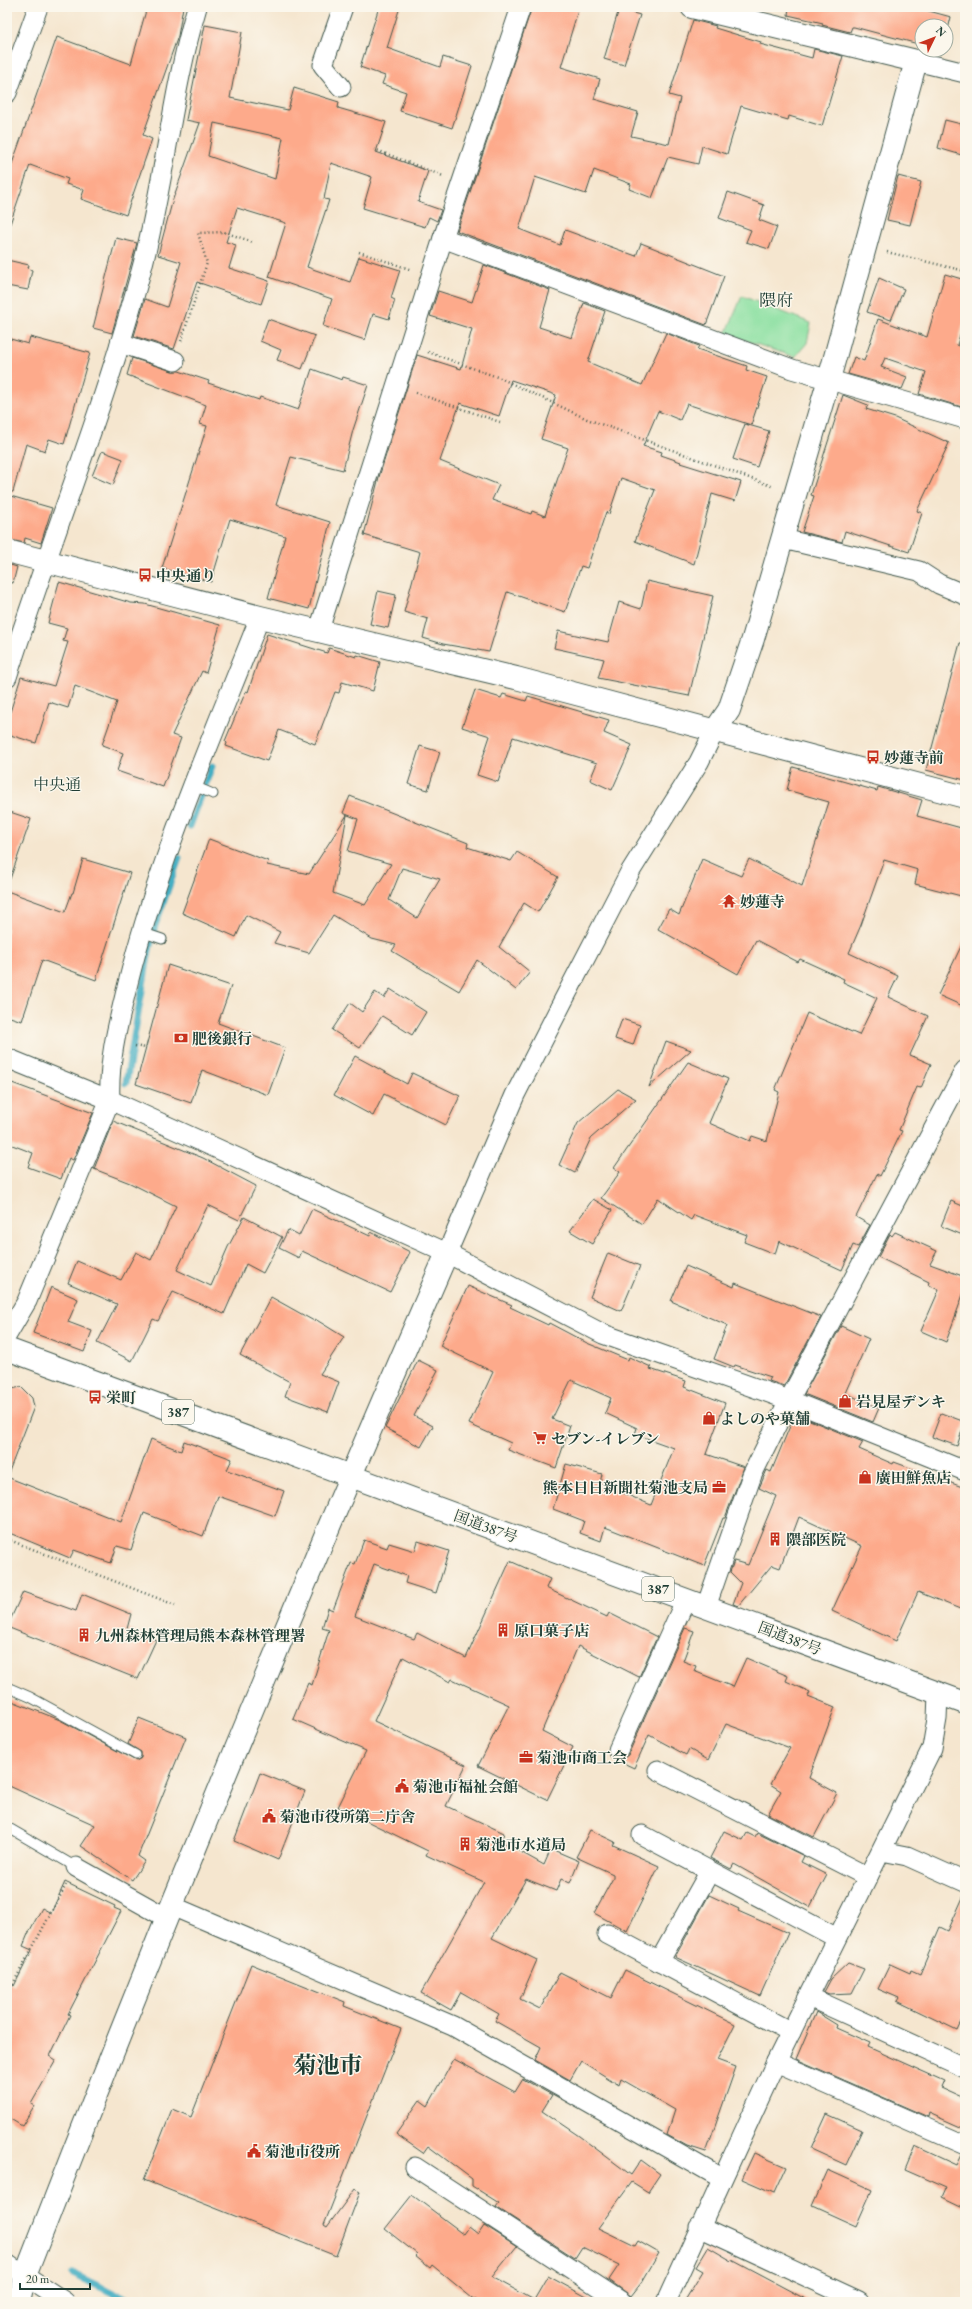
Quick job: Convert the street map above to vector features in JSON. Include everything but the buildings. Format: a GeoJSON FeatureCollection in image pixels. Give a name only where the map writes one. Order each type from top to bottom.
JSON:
{"type":"FeatureCollection","features":[{"type":"Feature","properties":{"kind":"main road"},"geometry":{"type":"LineString","coordinates":[[692,7],[916,61],[829,380],[753,639],[729,710],[714,732]]}},
{"type":"Feature","properties":{"kind":"main road"},"geometry":{"type":"LineString","coordinates":[[7,551],[135,586],[516,678],[714,732],[965,797]]}},
{"type":"Feature","properties":{"kind":"main road"},"geometry":{"type":"LineString","coordinates":[[19,2302],[16,2270],[170,1912],[350,1475],[447,1253]]}},
{"type":"Feature","properties":{"kind":"main road","name":"国道387号"},"geometry":{"type":"LineString","coordinates":[[7,1349],[965,1703]]}},
{"type":"Feature","properties":{"kind":"street"},"geometry":{"type":"LineString","coordinates":[[7,93],[38,7]]}},
{"type":"Feature","properties":{"kind":"street"},"geometry":{"type":"LineString","coordinates":[[7,677],[103,398],[121,340],[143,262],[166,159],[180,74],[197,7]]}},
{"type":"Feature","properties":{"kind":"street"},"geometry":{"type":"LineString","coordinates":[[342,87],[323,65],[343,7]]}},
{"type":"Feature","properties":{"kind":"street"},"geometry":{"type":"LineString","coordinates":[[319,630],[431,277],[521,7]]}},
{"type":"Feature","properties":{"kind":"street"},"geometry":{"type":"LineString","coordinates":[[916,61],[965,73]]}},
{"type":"Feature","properties":{"kind":"street"},"geometry":{"type":"LineString","coordinates":[[444,238],[784,366],[965,419]]}},
{"type":"Feature","properties":{"kind":"street"},"geometry":{"type":"LineString","coordinates":[[121,340],[175,361]]}},
{"type":"Feature","properties":{"kind":"street"},"geometry":{"type":"LineString","coordinates":[[783,539],[919,571],[939,584],[965,595]]}},
{"type":"Feature","properties":{"kind":"street"},"geometry":{"type":"LineString","coordinates":[[7,1335],[27,1301],[110,1100],[109,1075],[116,1032],[141,932],[194,786],[260,617]]}},
{"type":"Feature","properties":{"kind":"street"},"geometry":{"type":"LineString","coordinates":[[447,1253],[515,1095],[569,989],[630,872],[699,762],[714,732]]}},
{"type":"Feature","properties":{"kind":"street"},"geometry":{"type":"LineString","coordinates":[[7,1058],[110,1100],[447,1253],[603,1334],[789,1400],[965,1471]]}},
{"type":"Feature","properties":{"kind":"street"},"geometry":{"type":"LineString","coordinates":[[618,1750],[696,1603],[752,1475],[789,1400],[965,1070]]}},
{"type":"Feature","properties":{"kind":"street"},"geometry":{"type":"LineString","coordinates":[[666,2302],[721,2178],[776,2062],[932,1748],[937,1719],[938,1694]]}},
{"type":"Feature","properties":{"kind":"street"},"geometry":{"type":"LineString","coordinates":[[658,1770],[868,1877]]}},
{"type":"Feature","properties":{"kind":"street"},"geometry":{"type":"LineString","coordinates":[[642,1835],[837,1938]]}},
{"type":"Feature","properties":{"kind":"street"},"geometry":{"type":"LineString","coordinates":[[882,1851],[907,1856],[965,1882]]}},
{"type":"Feature","properties":{"kind":"street"},"geometry":{"type":"LineString","coordinates":[[76,1866],[170,1912],[453,2026],[721,2178]]}},
{"type":"Feature","properties":{"kind":"street"},"geometry":{"type":"LineString","coordinates":[[660,1962],[710,1871]]}},
{"type":"Feature","properties":{"kind":"street"},"geometry":{"type":"LineString","coordinates":[[607,1934],[791,2032]]}},
{"type":"Feature","properties":{"kind":"street"},"geometry":{"type":"LineString","coordinates":[[809,1997],[965,2068]]}},
{"type":"Feature","properties":{"kind":"street"},"geometry":{"type":"LineString","coordinates":[[776,2062],[965,2145]]}},
{"type":"Feature","properties":{"kind":"street"},"geometry":{"type":"LineString","coordinates":[[415,2167],[622,2302]]}},
{"type":"Feature","properties":{"kind":"street"},"geometry":{"type":"LineString","coordinates":[[699,2227],[859,2301]]}},
{"type":"Feature","properties":{"kind":"street"},"geometry":{"type":"LineString","coordinates":[[16,2270],[65,2302]]}},
{"type":"Feature","properties":{"kind":"lane"},"geometry":{"type":"LineString","coordinates":[[194,786],[212,794]]}},
{"type":"Feature","properties":{"kind":"lane"},"geometry":{"type":"LineString","coordinates":[[141,932],[162,938]]}},
{"type":"Feature","properties":{"kind":"lane"},"geometry":{"type":"LineString","coordinates":[[7,1687],[30,1697],[136,1755]]}},
{"type":"Feature","properties":{"kind":"lane"},"geometry":{"type":"LineString","coordinates":[[7,1828],[76,1866]]}},
{"type":"Feature","properties":{"kind":"path"},"geometry":{"type":"LineString","coordinates":[[374,148],[462,183]]}},
{"type":"Feature","properties":{"kind":"path"},"geometry":{"type":"LineString","coordinates":[[175,361],[206,263],[198,233],[224,232],[253,242]]}},
{"type":"Feature","properties":{"kind":"path"},"geometry":{"type":"LineString","coordinates":[[865,247],[965,271]]}},
{"type":"Feature","properties":{"kind":"path"},"geometry":{"type":"LineString","coordinates":[[359,252],[431,277]]}},
{"type":"Feature","properties":{"kind":"path"},"geometry":{"type":"LineString","coordinates":[[409,345],[500,378],[587,419],[795,496]]}},
{"type":"Feature","properties":{"kind":"path"},"geometry":{"type":"LineString","coordinates":[[396,386],[500,422]]}},
{"type":"Feature","properties":{"kind":"path"},"geometry":{"type":"LineString","coordinates":[[7,1539],[175,1605]]}},
{"type":"Feature","properties":{"kind":"path"},"geometry":{"type":"LineString","coordinates":[[7,1995],[76,1866]]}},
{"type":"Feature","properties":{"kind":"green space"},"geometry":{"type":"Polygon","coordinates":[[[742,296],[811,323],[807,343],[795,357],[726,334],[742,296]]]}},
{"type":"Feature","properties":{"kind":"waterway"},"geometry":{"type":"LineString","coordinates":[[190,826],[212,766]]}},
{"type":"Feature","properties":{"kind":"waterway"},"geometry":{"type":"LineString","coordinates":[[126,1083],[149,950],[155,925],[179,858]]}},
{"type":"Feature","properties":{"kind":"waterway"},"geometry":{"type":"LineString","coordinates":[[73,2274],[132,2302]]}},
{"type":"Feature","properties":{"kind":"place","name":"中央通り"},"geometry":{"type":"Point","coordinates":[145,575]}},
{"type":"Feature","properties":{"kind":"place","name":"妙蓮寺前"},"geometry":{"type":"Point","coordinates":[873,757]}},
{"type":"Feature","properties":{"kind":"place","name":"妙蓮寺"},"geometry":{"type":"Point","coordinates":[729,901]}},
{"type":"Feature","properties":{"kind":"place","name":"肥後銀行"},"geometry":{"type":"Point","coordinates":[181,1038]}},
{"type":"Feature","properties":{"kind":"place","name":"栄町"},"geometry":{"type":"Point","coordinates":[95,1397]}},
{"type":"Feature","properties":{"kind":"place","name":"岩見屋デンキ"},"geometry":{"type":"Point","coordinates":[845,1401]}},
{"type":"Feature","properties":{"kind":"place","name":"よしのや菓舗"},"geometry":{"type":"Point","coordinates":[709,1418]}},
{"type":"Feature","properties":{"kind":"place","name":"セブン-イレブン"},"geometry":{"type":"Point","coordinates":[540,1438]}},
{"type":"Feature","properties":{"kind":"place","name":"廣田鮮魚店"},"geometry":{"type":"Point","coordinates":[865,1477]}},
{"type":"Feature","properties":{"kind":"place","name":"熊本日日新聞社菊池支局"},"geometry":{"type":"Point","coordinates":[719,1487]}},
{"type":"Feature","properties":{"kind":"place","name":"隈部医院"},"geometry":{"type":"Point","coordinates":[775,1539]}},
{"type":"Feature","properties":{"kind":"place","name":"原口菓子店"},"geometry":{"type":"Point","coordinates":[503,1630]}},
{"type":"Feature","properties":{"kind":"place","name":"九州森林管理局熊本森林管理署"},"geometry":{"type":"Point","coordinates":[84,1635]}},
{"type":"Feature","properties":{"kind":"place","name":"菊池市商工会"},"geometry":{"type":"Point","coordinates":[526,1757]}},
{"type":"Feature","properties":{"kind":"place","name":"菊池市福祉会館"},"geometry":{"type":"Point","coordinates":[402,1786]}},
{"type":"Feature","properties":{"kind":"place","name":"菊池市役所第二庁舎"},"geometry":{"type":"Point","coordinates":[269,1816]}},
{"type":"Feature","properties":{"kind":"place","name":"菊池市水道局"},"geometry":{"type":"Point","coordinates":[465,1844]}},
{"type":"Feature","properties":{"kind":"place","name":"菊池市役所"},"geometry":{"type":"Point","coordinates":[254,2151]}},
{"type":"Feature","properties":{"kind":"district","name":"隈府"},"geometry":{"type":"Point","coordinates":[776,300]}},
{"type":"Feature","properties":{"kind":"district","name":"中央通"},"geometry":{"type":"Point","coordinates":[57,784]}},
{"type":"Feature","properties":{"kind":"district","name":"菊池市"},"geometry":{"type":"Point","coordinates":[328,2065]}}]}
